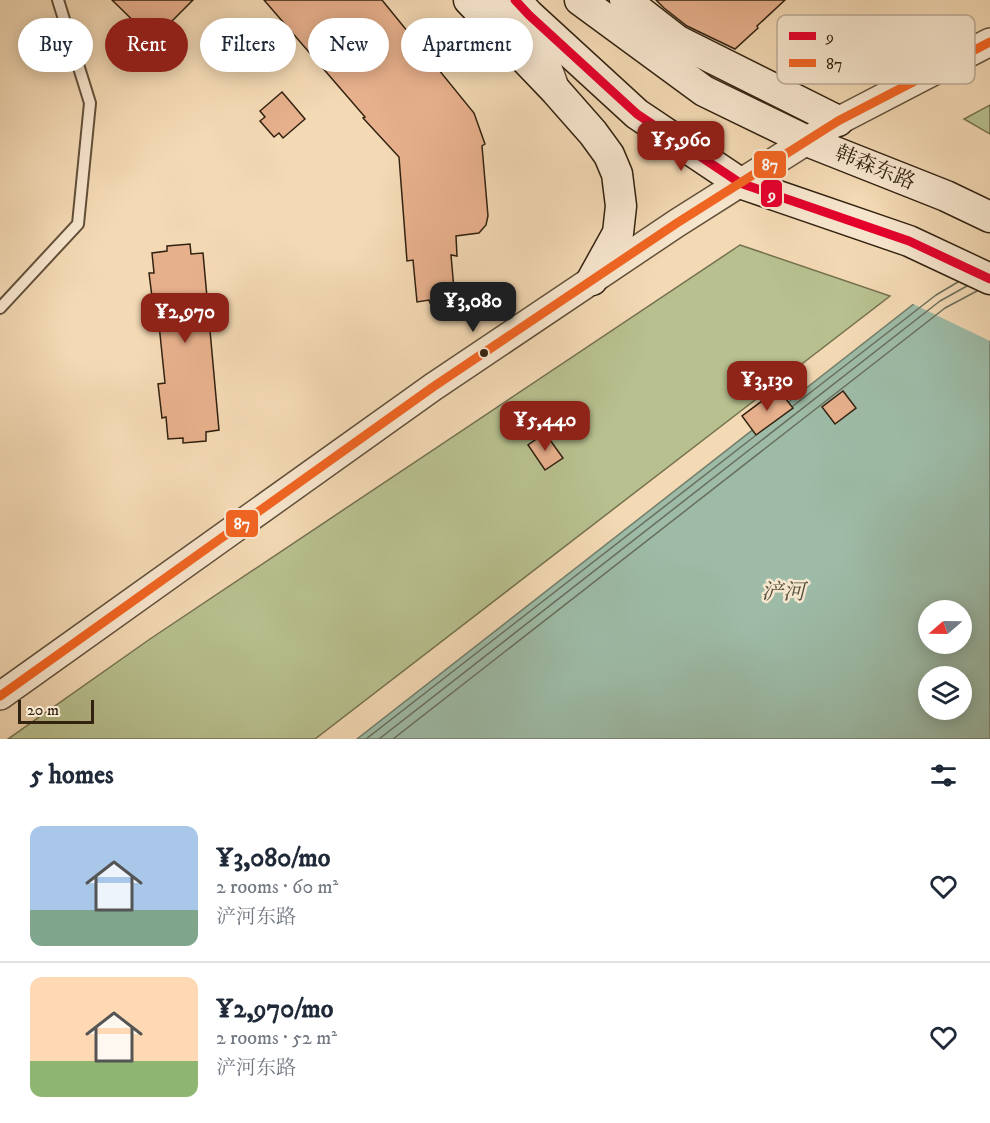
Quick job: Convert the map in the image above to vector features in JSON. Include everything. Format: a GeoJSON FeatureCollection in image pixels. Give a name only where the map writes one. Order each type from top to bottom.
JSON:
{"type":"FeatureCollection","features":[{"type":"Feature","properties":{"kind":"main road"},"geometry":{"type":"LineString","coordinates":[[469,0],[556,91],[599,140],[609,155],[617,174],[621,207],[618,233],[592,280]]}},
{"type":"Feature","properties":{"kind":"main road","name":"韩森东路"},"geometry":{"type":"LineString","coordinates":[[580,0],[704,91],[807,141],[946,196],[990,217]]}},
{"type":"Feature","properties":{"kind":"main road"},"geometry":{"type":"LineString","coordinates":[[626,0],[678,41],[838,121]]}},
{"type":"Feature","properties":{"kind":"main road"},"geometry":{"type":"LineString","coordinates":[[522,7],[637,114],[740,183],[909,241],[990,279]]}},
{"type":"Feature","properties":{"kind":"street"},"geometry":{"type":"LineString","coordinates":[[479,0],[522,7],[556,91]]}},
{"type":"Feature","properties":{"kind":"street"},"geometry":{"type":"LineString","coordinates":[[975,50],[990,42]]}},
{"type":"Feature","properties":{"kind":"street"},"geometry":{"type":"LineString","coordinates":[[0,696],[433,387],[740,183],[838,121],[909,84]]}},
{"type":"Feature","properties":{"kind":"lane"},"geometry":{"type":"LineString","coordinates":[[0,308],[78,224],[90,104],[58,0]]}},
{"type":"Feature","properties":{"kind":"green space"},"geometry":{"type":"Polygon","coordinates":[[[990,105],[990,134],[964,119],[990,105]]]}},
{"type":"Feature","properties":{"kind":"green space"},"geometry":{"type":"Polygon","coordinates":[[[740,245],[890,296],[315,739],[8,739],[150,639],[740,245]]]}},
{"type":"Feature","properties":{"kind":"water","name":"浐河"},"geometry":{"type":"Polygon","coordinates":[[[990,258],[990,739],[357,739],[933,289],[990,258]]]}},
{"type":"Feature","properties":{"kind":"pier"},"geometry":{"type":"Polygon","coordinates":[[[990,255],[990,341],[911,303],[931,287],[990,255]]]}},
{"type":"Feature","properties":{"kind":"building"},"geometry":{"type":"Polygon","coordinates":[[[112,0],[193,0],[175,18],[130,18],[112,0]]]}},
{"type":"Feature","properties":{"kind":"building"},"geometry":{"type":"Polygon","coordinates":[[[264,0],[382,0],[401,23],[401,72],[441,72],[474,113],[485,144],[482,146],[488,216],[486,225],[479,233],[456,236],[457,256],[451,255],[455,301],[417,302],[413,260],[407,261],[399,157],[363,118],[365,117],[326,72],[389,72],[389,18],[308,18],[308,51],[296,37],[296,18],[280,18],[264,0]]]}},
{"type":"Feature","properties":{"kind":"building"},"geometry":{"type":"Polygon","coordinates":[[[656,0],[785,0],[735,49],[687,26],[656,0]]]}},
{"type":"Feature","properties":{"kind":"building"},"geometry":{"type":"Polygon","coordinates":[[[282,92],[305,119],[283,138],[279,133],[274,137],[260,121],[265,117],[260,111],[282,92]]]}},
{"type":"Feature","properties":{"kind":"building"},"geometry":{"type":"Polygon","coordinates":[[[190,244],[191,254],[203,253],[219,430],[206,432],[206,441],[183,443],[183,438],[168,439],[166,417],[162,418],[158,384],[165,383],[157,305],[153,305],[149,273],[154,273],[152,253],[167,251],[167,246],[190,244]]]}},
{"type":"Feature","properties":{"kind":"building"},"geometry":{"type":"Polygon","coordinates":[[[778,389],[793,408],[756,435],[742,416],[778,389]]]}},
{"type":"Feature","properties":{"kind":"building"},"geometry":{"type":"Polygon","coordinates":[[[843,391],[856,408],[835,424],[822,407],[843,391]]]}},
{"type":"Feature","properties":{"kind":"building"},"geometry":{"type":"Polygon","coordinates":[[[545,433],[563,458],[545,470],[528,445],[545,433]]]}},
{"type":"Feature","properties":{"kind":"transit line","name":"9"},"geometry":{"type":"LineString","coordinates":[[515,0],[637,114],[740,183],[909,241],[990,279]]}},
{"type":"Feature","properties":{"kind":"transit line","name":"87"},"geometry":{"type":"LineString","coordinates":[[975,50],[990,42]]}},
{"type":"Feature","properties":{"kind":"transit line","name":"87"},"geometry":{"type":"LineString","coordinates":[[0,696],[433,387],[677,223],[838,121],[909,84]]}}]}
